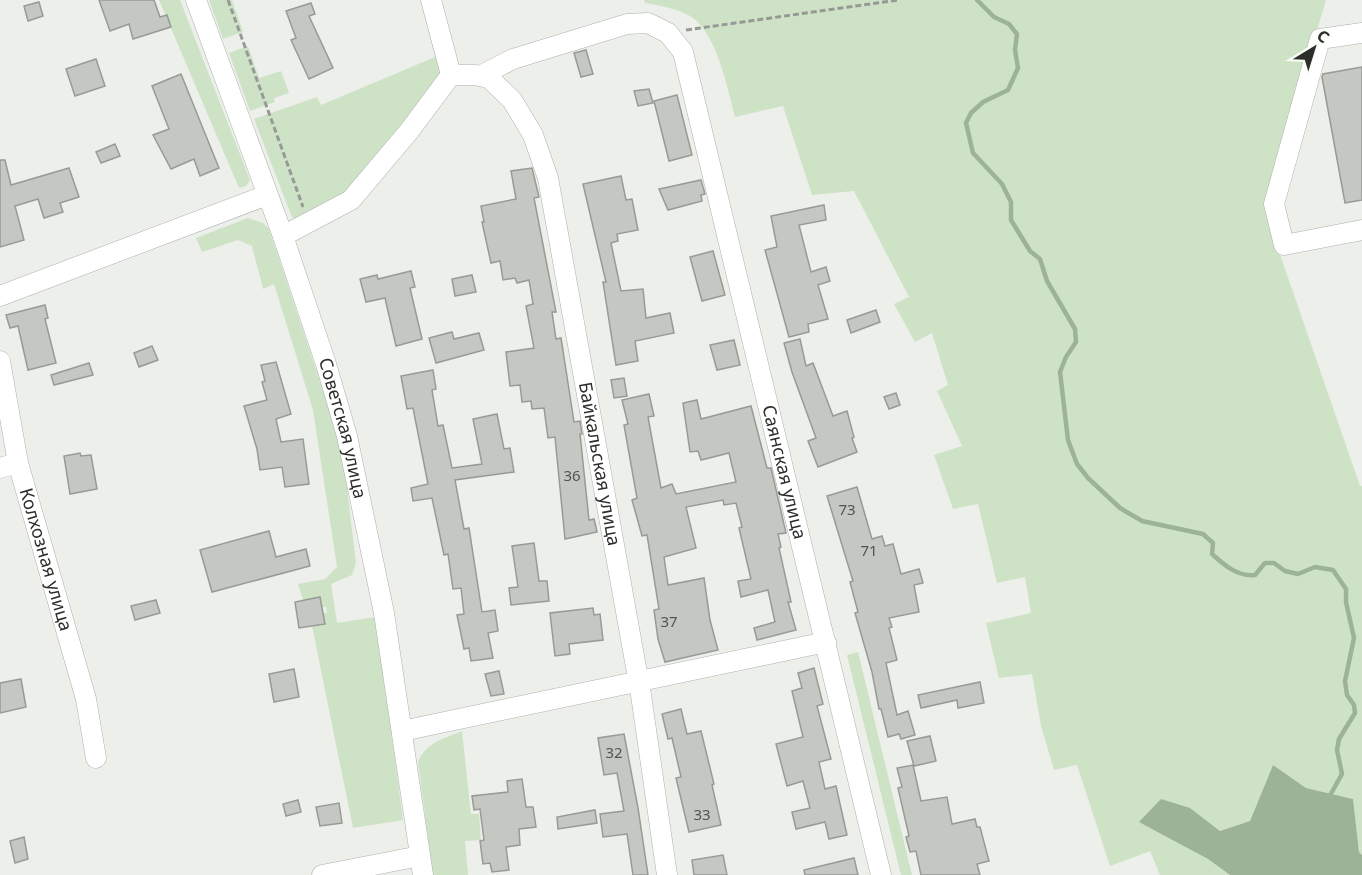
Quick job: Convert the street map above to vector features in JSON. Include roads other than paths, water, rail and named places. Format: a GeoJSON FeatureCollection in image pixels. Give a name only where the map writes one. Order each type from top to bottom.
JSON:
{"type":"FeatureCollection","features":[{"type":"Feature","properties":{"kind":"street","name":"Советская улица"},"geometry":{"type":"LineString","coordinates":[[195,0],[283,236],[326,364],[347,436],[384,613],[421,866]]}},
{"type":"Feature","properties":{"kind":"street"},"geometry":{"type":"LineString","coordinates":[[430,0],[451,75]]}},
{"type":"Feature","properties":{"kind":"street","name":"Саянская улица"},"geometry":{"type":"LineString","coordinates":[[480,76],[513,59],[627,24],[648,23],[668,33],[683,52],[881,875]]}},
{"type":"Feature","properties":{"kind":"street"},"geometry":{"type":"LineString","coordinates":[[1362,33],[1320,39],[1274,204],[1284,245],[1362,230]]}},
{"type":"Feature","properties":{"kind":"street"},"geometry":{"type":"LineString","coordinates":[[451,75],[480,76]]}},
{"type":"Feature","properties":{"kind":"street"},"geometry":{"type":"LineString","coordinates":[[283,236],[351,200],[410,130],[451,75]]}},
{"type":"Feature","properties":{"kind":"street","name":"Байкальская улица"},"geometry":{"type":"LineString","coordinates":[[480,76],[489,78],[512,100],[533,135],[548,178],[641,695],[667,875]]}},
{"type":"Feature","properties":{"kind":"street"},"geometry":{"type":"LineString","coordinates":[[0,296],[267,195]]}},
{"type":"Feature","properties":{"kind":"street","name":"Колхозная улица"},"geometry":{"type":"LineString","coordinates":[[0,361],[9,465],[86,699],[96,758]]}},
{"type":"Feature","properties":{"kind":"street"},"geometry":{"type":"LineString","coordinates":[[402,731],[826,642]]}},
{"type":"Feature","properties":{"kind":"street"},"geometry":{"type":"LineString","coordinates":[[322,875],[421,866]]}},
{"type":"Feature","properties":{"kind":"waterway"},"geometry":{"type":"LineString","coordinates":[[977,0],[994,17],[1009,24],[1017,34],[1015,50],[1018,68],[1008,90],[983,102],[971,113],[966,123],[973,153],[1002,184],[1011,202],[1011,220],[1030,251],[1040,259],[1047,281],[1075,329],[1076,342],[1060,372],[1068,440],[1077,464],[1088,478],[1120,508],[1142,521],[1203,534],[1213,543],[1212,554],[1237,572],[1255,575],[1265,563],[1274,563],[1285,571],[1298,574],[1315,567],[1333,570],[1346,589],[1346,602],[1354,638],[1345,681],[1347,695],[1354,705],[1355,713],[1339,739],[1337,750],[1342,774],[1328,799]]}}]}
